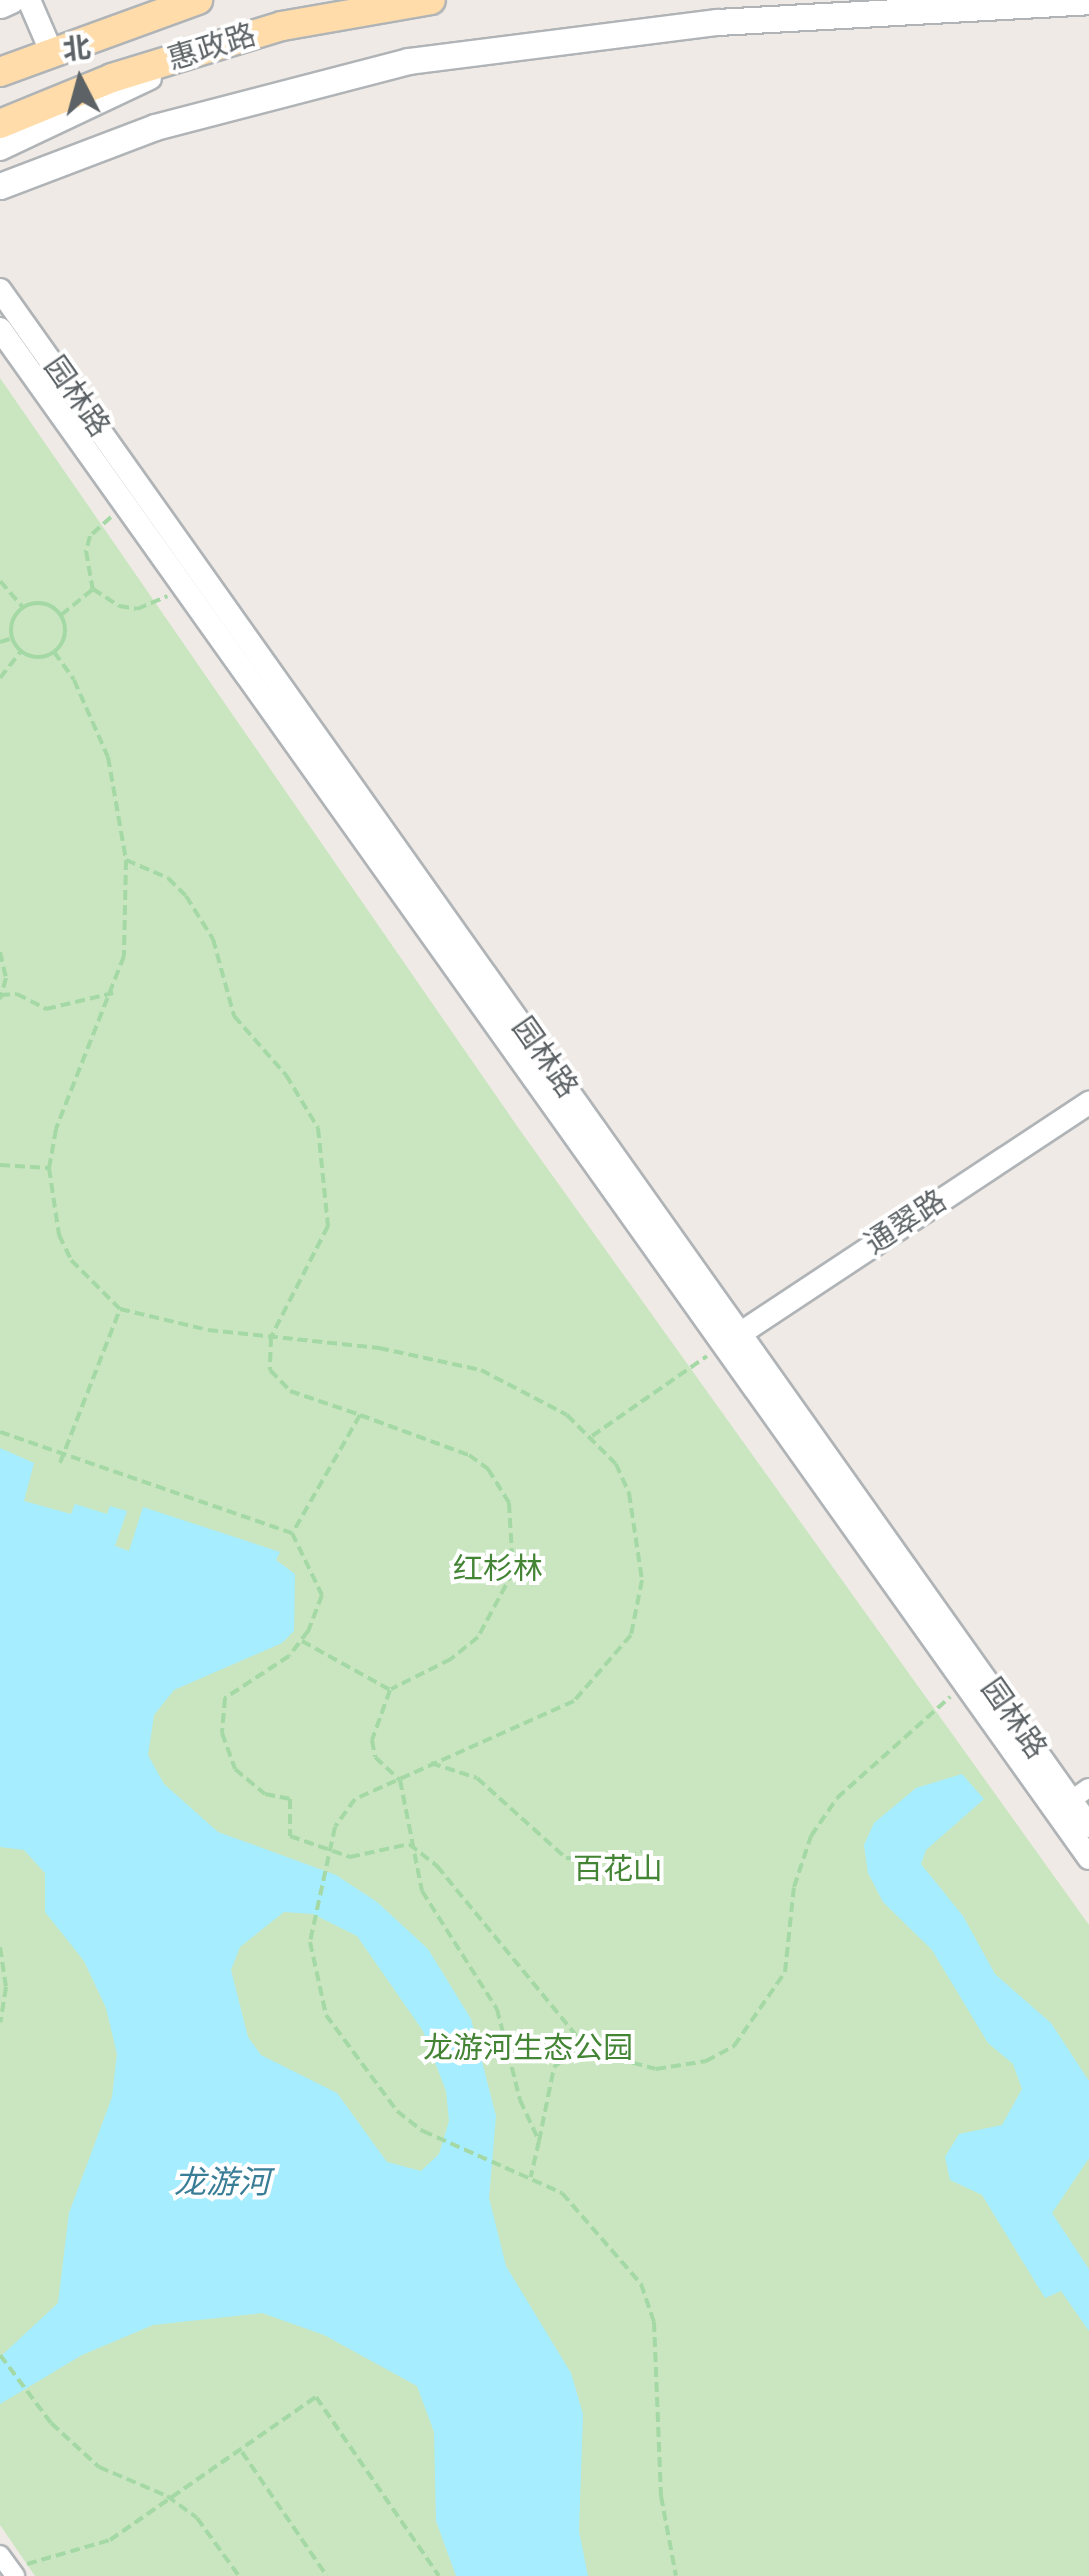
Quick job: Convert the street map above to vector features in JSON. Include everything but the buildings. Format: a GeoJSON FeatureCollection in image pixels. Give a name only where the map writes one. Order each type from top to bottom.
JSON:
{"type":"FeatureCollection","features":[{"type":"Feature","properties":{"kind":"main road"},"geometry":{"type":"LineString","coordinates":[[0,5],[11,0]]}},
{"type":"Feature","properties":{"kind":"main road","name":"惠政路"},"geometry":{"type":"LineString","coordinates":[[0,72],[198,0]]}},
{"type":"Feature","properties":{"kind":"main road","name":"惠政路"},"geometry":{"type":"LineString","coordinates":[[0,124],[112,78],[282,26],[432,0]]}},
{"type":"Feature","properties":{"kind":"main road"},"geometry":{"type":"LineString","coordinates":[[0,186],[154,127],[408,61],[718,22],[1089,1]]}},
{"type":"Feature","properties":{"kind":"street"},"geometry":{"type":"LineString","coordinates":[[29,0],[51,51]]}},
{"type":"Feature","properties":{"kind":"street"},"geometry":{"type":"LineString","coordinates":[[0,149],[85,104],[282,26]]}},
{"type":"Feature","properties":{"kind":"street","name":"园林路"},"geometry":{"type":"LineString","coordinates":[[0,290],[731,1338],[965,1682],[1072,1800],[1089,1858]]}},
{"type":"Feature","properties":{"kind":"street","name":"园林路"},"geometry":{"type":"LineString","coordinates":[[0,329],[1089,1826]]}},
{"type":"Feature","properties":{"kind":"street","name":"通翠路"},"geometry":{"type":"LineString","coordinates":[[731,1338],[1089,1104]]}},
{"type":"Feature","properties":{"kind":"path"},"geometry":{"type":"LineString","coordinates":[[127,504],[90,536],[86,569],[93,589],[119,606],[137,608],[184,586]]}},
{"type":"Feature","properties":{"kind":"path"},"geometry":{"type":"LineString","coordinates":[[0,580],[23,608]]}},
{"type":"Feature","properties":{"kind":"path"},"geometry":{"type":"LineString","coordinates":[[61,615],[93,589]]}},
{"type":"Feature","properties":{"kind":"path"},"geometry":{"type":"LineString","coordinates":[[39,603],[61,615],[64,639],[54,652],[38,657],[21,651],[12,638],[12,621],[23,608],[39,603]]}},
{"type":"Feature","properties":{"kind":"path"},"geometry":{"type":"LineString","coordinates":[[0,642],[12,638]]}},
{"type":"Feature","properties":{"kind":"path"},"geometry":{"type":"LineString","coordinates":[[0,678],[21,651]]}},
{"type":"Feature","properties":{"kind":"path"},"geometry":{"type":"LineString","coordinates":[[54,652],[74,680],[108,757],[126,860],[124,956],[113,993],[56,1130],[49,1168],[56,1222],[71,1260],[120,1309],[208,1330],[379,1348],[481,1370],[527,1390],[592,1436],[616,1464],[637,1523],[642,1600],[631,1635],[574,1700],[355,1799],[336,1827],[310,1942],[311,1965],[338,2038],[398,2111],[423,2131],[530,2178],[588,2215],[641,2284],[654,2322],[661,2496],[676,2576]]}},
{"type":"Feature","properties":{"kind":"path"},"geometry":{"type":"LineString","coordinates":[[126,860],[168,878],[193,906],[213,939],[234,1016],[286,1075],[318,1128],[328,1226],[271,1336],[270,1370],[277,1383],[470,1455],[502,1487],[510,1514],[513,1572],[478,1637],[451,1660],[390,1690],[372,1740],[380,1766],[400,1780],[409,1844],[422,1891],[496,2009],[520,2100],[539,2140]]}},
{"type":"Feature","properties":{"kind":"path"},"geometry":{"type":"LineString","coordinates":[[0,952],[1,996],[46,1008],[113,993]]}},
{"type":"Feature","properties":{"kind":"path"},"geometry":{"type":"LineString","coordinates":[[0,1165],[49,1168]]}},
{"type":"Feature","properties":{"kind":"path"},"geometry":{"type":"LineString","coordinates":[[60,1463],[120,1309]]}},
{"type":"Feature","properties":{"kind":"path"},"geometry":{"type":"LineString","coordinates":[[592,1436],[731,1338]]}},
{"type":"Feature","properties":{"kind":"path"},"geometry":{"type":"LineString","coordinates":[[292,1533],[360,1415]]}},
{"type":"Feature","properties":{"kind":"path"},"geometry":{"type":"LineString","coordinates":[[0,1432],[292,1533],[322,1595],[302,1641],[289,1656],[234,1686],[226,1698],[222,1733],[234,1769],[265,1794],[290,1800],[290,1836],[330,1852],[367,1855],[409,1844]]}},
{"type":"Feature","properties":{"kind":"path"},"geometry":{"type":"LineString","coordinates":[[302,1641],[390,1690]]}},
{"type":"Feature","properties":{"kind":"path"},"geometry":{"type":"LineString","coordinates":[[409,1844],[485,1919],[548,2008],[589,2050],[656,2069],[706,2061],[734,2046],[785,1972],[794,1887],[811,1836],[837,1798],[965,1682]]}},
{"type":"Feature","properties":{"kind":"path"},"geometry":{"type":"LineString","coordinates":[[430,1763],[477,1778],[566,1858],[612,1862],[642,1852]]}},
{"type":"Feature","properties":{"kind":"path"},"geometry":{"type":"LineString","coordinates":[[0,1947],[6,1986],[0,2022]]}},
{"type":"Feature","properties":{"kind":"path"},"geometry":{"type":"LineString","coordinates":[[530,2178],[554,2067],[589,2050]]}},
{"type":"Feature","properties":{"kind":"path"},"geometry":{"type":"LineString","coordinates":[[0,2355],[36,2406],[99,2467],[167,2496],[197,2518],[239,2576]]}},
{"type":"Feature","properties":{"kind":"path"},"geometry":{"type":"LineString","coordinates":[[8,2567],[110,2540],[167,2496],[316,2397],[440,2576]]}},
{"type":"Feature","properties":{"kind":"path"},"geometry":{"type":"LineString","coordinates":[[241,2450],[327,2576]]}},
{"type":"Feature","properties":{"kind":"green space","name":"龙游河生态公园"},"geometry":{"type":"Polygon","coordinates":[[[0,378],[517,1126],[1089,1925],[1089,2576],[35,2576],[0,2525],[0,378]]]}},
{"type":"Feature","properties":{"kind":"water","name":"龙游河"},"geometry":{"type":"Polygon","coordinates":[[[0,1448],[34,1463],[24,1501],[71,1514],[75,1504],[107,1514],[110,1506],[127,1511],[115,1546],[129,1551],[143,1507],[280,1552],[276,1560],[295,1574],[294,1631],[282,1643],[174,1690],[154,1715],[148,1755],[164,1784],[218,1832],[336,1875],[377,1902],[428,1949],[471,2019],[496,2116],[489,2198],[506,2266],[571,2373],[583,2414],[579,2531],[588,2576],[456,2576],[436,2521],[434,2432],[417,2386],[324,2335],[262,2313],[153,2325],[82,2355],[0,2404],[0,2357],[58,2303],[69,2213],[112,2097],[117,2054],[106,2008],[84,1961],[45,1912],[45,1873],[24,1850],[0,1847],[0,1448]],[[284,1912],[240,1947],[231,1970],[248,2037],[261,2055],[337,2093],[387,2162],[421,2171],[439,2154],[449,2121],[446,2091],[423,2031],[357,1936],[313,1914],[284,1912]]]}},
{"type":"Feature","properties":{"kind":"water"},"geometry":{"type":"Polygon","coordinates":[[[962,1774],[984,1799],[926,1850],[921,1864],[963,1916],[995,1974],[1051,2023],[1089,2081],[1089,2158],[1052,2213],[1089,2269],[1089,2331],[1061,2291],[1045,2298],[982,2195],[950,2180],[945,2157],[959,2134],[1002,2125],[1022,2089],[1013,2064],[988,2043],[932,1950],[883,1902],[868,1873],[864,1845],[874,1823],[916,1788],[962,1774]]]}},
{"type":"Feature","properties":{"kind":"park label","name":"红杉林"},"geometry":{"type":"Point","coordinates":[498,1570]}},
{"type":"Feature","properties":{"kind":"park label","name":"百花山"},"geometry":{"type":"Point","coordinates":[618,1870]}}]}
